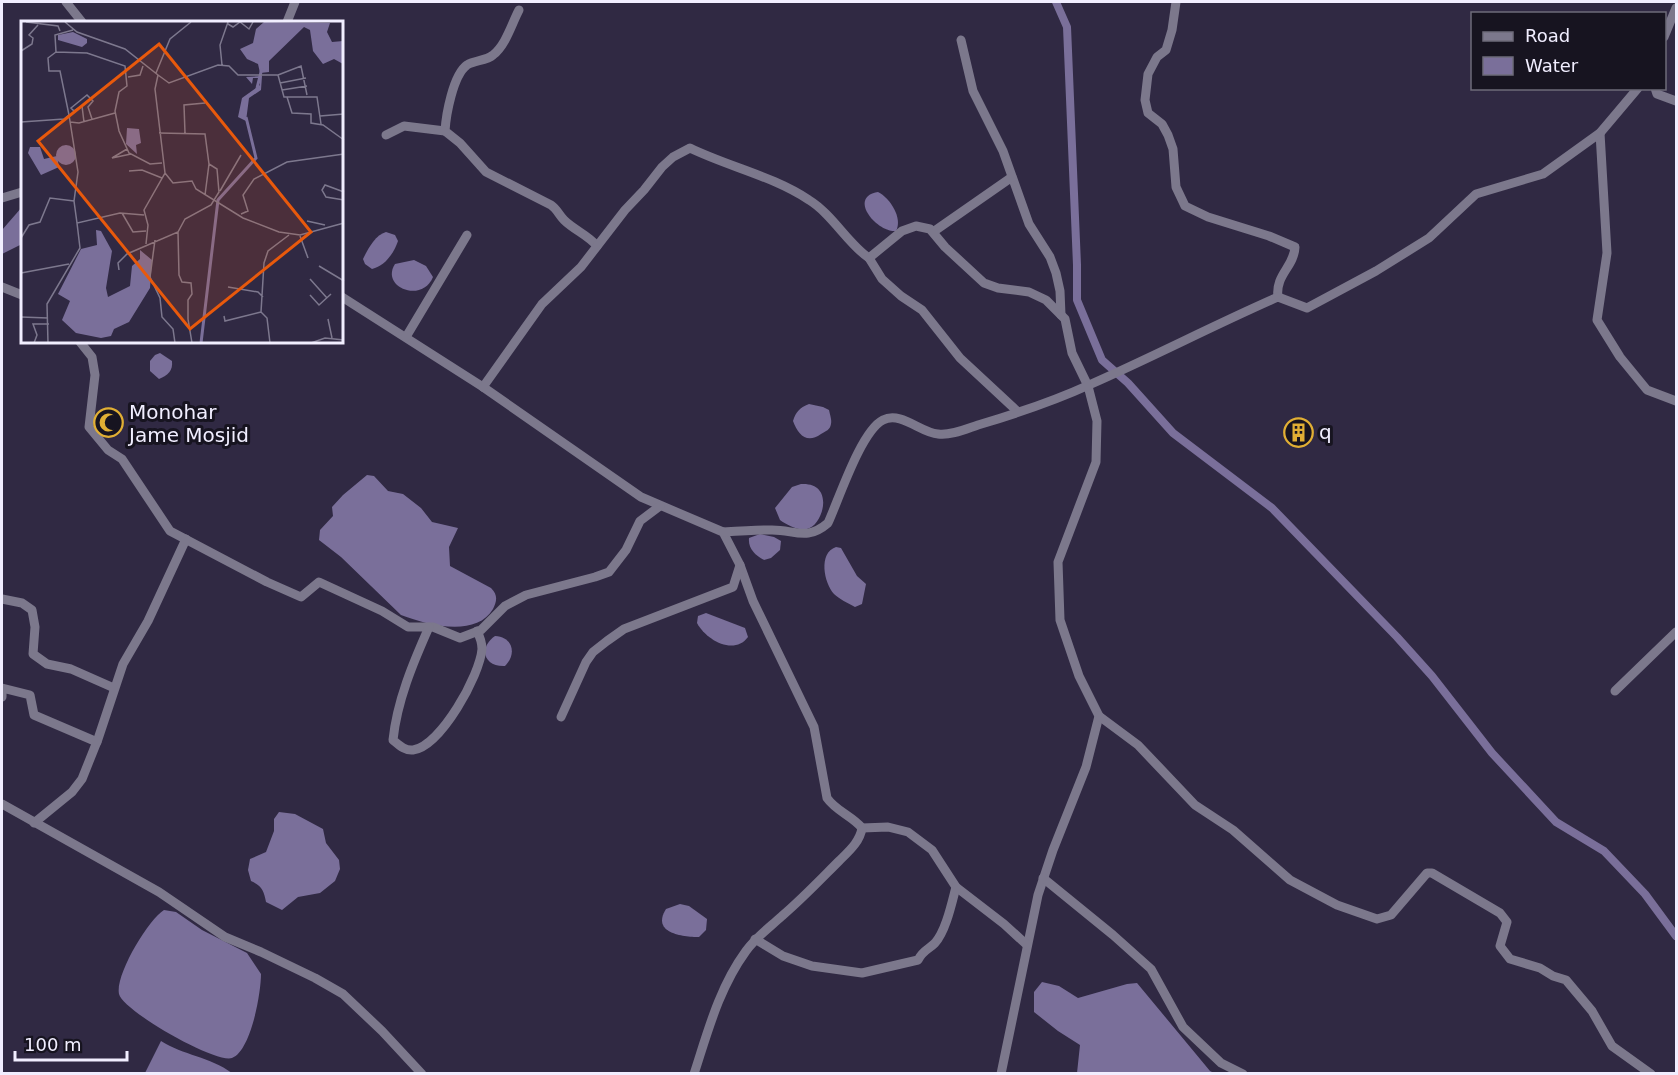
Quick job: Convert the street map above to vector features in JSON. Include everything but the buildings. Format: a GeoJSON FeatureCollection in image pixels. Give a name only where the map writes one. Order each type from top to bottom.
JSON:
{"type":"FeatureCollection","features":[{"type":"Feature","properties":{"kind":"street"},"geometry":{"type":"LineString","coordinates":[[66,2],[81,21]]}},
{"type":"Feature","properties":{"kind":"street"},"geometry":{"type":"LineString","coordinates":[[287,21],[295,2]]}},
{"type":"Feature","properties":{"kind":"street"},"geometry":{"type":"LineString","coordinates":[[1176,2],[1174,26],[1166,51],[1158,57],[1148,74],[1145,100],[1148,113],[1162,123],[1168,135],[1173,149],[1176,187],[1185,206],[1208,217],[1269,236],[1295,247],[1295,255],[1278,282],[1278,297]]}},
{"type":"Feature","properties":{"kind":"street"},"geometry":{"type":"LineString","coordinates":[[1666,35],[1677,8]]}},
{"type":"Feature","properties":{"kind":"street"},"geometry":{"type":"LineString","coordinates":[[445,131],[450,104],[460,73],[467,65],[494,54],[519,10]]}},
{"type":"Feature","properties":{"kind":"street"},"geometry":{"type":"LineString","coordinates":[[961,40],[973,91],[1003,151],[1029,224],[1050,256],[1060,291],[1061,315]]}},
{"type":"Feature","properties":{"kind":"street"},"geometry":{"type":"LineString","coordinates":[[344,298],[483,387],[641,496],[660,506],[723,532],[773,529],[794,534],[807,534],[819,531],[828,523],[859,449],[884,419],[905,421],[929,432],[943,435],[1088,386],[1278,297],[1307,308],[1376,271],[1429,238],[1476,194],[1543,174],[1600,134],[1636,90]]}},
{"type":"Feature","properties":{"kind":"street"},"geometry":{"type":"LineString","coordinates":[[1656,90],[1657,94],[1677,101]]}},
{"type":"Feature","properties":{"kind":"street"},"geometry":{"type":"LineString","coordinates":[[386,135],[404,126],[445,131],[460,143],[486,172],[551,205],[565,220],[597,246]]}},
{"type":"Feature","properties":{"kind":"street"},"geometry":{"type":"LineString","coordinates":[[1600,134],[1607,253],[1597,320],[1620,357],[1647,390],[1677,401]]}},
{"type":"Feature","properties":{"kind":"street"},"geometry":{"type":"LineString","coordinates":[[483,387],[542,304],[581,267],[662,167],[673,157],[690,148],[771,180],[812,201],[869,258],[882,279],[922,310],[960,358],[1017,411]]}},
{"type":"Feature","properties":{"kind":"street"},"geometry":{"type":"LineString","coordinates":[[933,232],[1012,177]]}},
{"type":"Feature","properties":{"kind":"street"},"geometry":{"type":"LineString","coordinates":[[2,198],[21,192]]}},
{"type":"Feature","properties":{"kind":"street"},"geometry":{"type":"LineString","coordinates":[[869,258],[902,231],[916,226],[930,229],[945,247],[984,283],[999,288],[1029,292],[1046,300],[1065,319],[1072,353],[1088,386],[1096,421],[1096,462],[1058,562],[1060,620],[1079,676],[1100,716],[1138,745],[1195,805],[1233,830],[1290,880],[1337,905],[1377,919],[1391,915],[1408,892],[1427,873],[1432,873],[1500,913],[1507,922],[1500,946],[1510,959],[1540,968],[1553,976],[1566,980],[1592,1011],[1612,1046],[1651,1074]]}},
{"type":"Feature","properties":{"kind":"street"},"geometry":{"type":"LineString","coordinates":[[406,337],[467,235]]}},
{"type":"Feature","properties":{"kind":"street"},"geometry":{"type":"LineString","coordinates":[[2,287],[21,295]]}},
{"type":"Feature","properties":{"kind":"street"},"geometry":{"type":"LineString","coordinates":[[82,344],[92,357],[95,375],[89,427],[108,450],[122,459],[170,531],[267,582],[301,597],[319,582],[382,611],[408,627],[429,627],[460,638],[477,631],[505,606],[526,595],[609,572],[626,550],[640,521],[660,506]]}},
{"type":"Feature","properties":{"kind":"street"},"geometry":{"type":"LineString","coordinates":[[694,1074],[724,986],[745,951],[851,848],[862,833],[862,828],[857,822],[831,804],[827,798],[814,727],[753,601],[740,565],[723,532]]}},
{"type":"Feature","properties":{"kind":"street"},"geometry":{"type":"LineString","coordinates":[[34,824],[72,792],[82,779],[123,664],[148,621],[186,540]]}},
{"type":"Feature","properties":{"kind":"street"},"geometry":{"type":"LineString","coordinates":[[561,717],[586,662],[600,646],[624,629],[734,587],[740,565]]}},
{"type":"Feature","properties":{"kind":"street"},"geometry":{"type":"LineString","coordinates":[[2,599],[22,603],[32,609],[35,627],[33,654],[47,664],[71,669],[114,688]]}},
{"type":"Feature","properties":{"kind":"street"},"geometry":{"type":"LineString","coordinates":[[429,627],[417,654],[395,720],[393,740],[402,748],[412,751],[427,745],[445,726],[474,676],[482,648],[477,631]]}},
{"type":"Feature","properties":{"kind":"street"},"geometry":{"type":"LineString","coordinates":[[1615,691],[1677,633]]}},
{"type":"Feature","properties":{"kind":"street"},"geometry":{"type":"LineString","coordinates":[[2,697],[2,688],[30,695],[34,715],[97,742]]}},
{"type":"Feature","properties":{"kind":"street"},"geometry":{"type":"LineString","coordinates":[[1001,1074],[1038,895],[1086,767],[1100,716]]}},
{"type":"Feature","properties":{"kind":"street"},"geometry":{"type":"LineString","coordinates":[[2,804],[34,824],[159,892],[225,937],[261,952],[343,994],[422,1074]]}},
{"type":"Feature","properties":{"kind":"street"},"geometry":{"type":"LineString","coordinates":[[862,828],[888,827],[908,832],[932,850],[956,887],[1027,945]]}},
{"type":"Feature","properties":{"kind":"street"},"geometry":{"type":"LineString","coordinates":[[1043,878],[1113,934],[1151,969],[1183,1027],[1221,1063],[1243,1074]]}},
{"type":"Feature","properties":{"kind":"street"},"geometry":{"type":"LineString","coordinates":[[755,939],[783,956],[812,966],[862,973],[905,964],[918,960],[922,951],[935,943],[941,933],[956,887]]}},
{"type":"Feature","properties":{"kind":"water"},"geometry":{"type":"Polygon","coordinates":[[[878,192],[887,199],[897,215],[896,231],[881,226],[868,214],[865,200],[869,195],[878,192]]]}},
{"type":"Feature","properties":{"kind":"water"},"geometry":{"type":"Polygon","coordinates":[[[21,208],[21,244],[2,254],[2,230],[21,208]]]}},
{"type":"Feature","properties":{"kind":"water"},"geometry":{"type":"Polygon","coordinates":[[[386,232],[395,235],[398,241],[388,258],[381,265],[372,269],[365,264],[363,259],[375,239],[386,232]]]}},
{"type":"Feature","properties":{"kind":"water"},"geometry":{"type":"Polygon","coordinates":[[[414,260],[426,266],[433,277],[428,285],[420,290],[412,291],[398,285],[393,280],[392,272],[395,264],[414,260]]]}},
{"type":"Feature","properties":{"kind":"water"},"geometry":{"type":"Polygon","coordinates":[[[160,353],[172,361],[172,367],[165,376],[159,379],[150,371],[150,361],[160,353]]]}},
{"type":"Feature","properties":{"kind":"water"},"geometry":{"type":"Polygon","coordinates":[[[809,404],[829,410],[831,421],[828,430],[816,437],[807,438],[800,434],[793,421],[798,411],[809,404]]]}},
{"type":"Feature","properties":{"kind":"water"},"geometry":{"type":"Polygon","coordinates":[[[367,475],[374,476],[388,491],[403,494],[421,508],[432,522],[458,528],[449,547],[450,566],[491,588],[496,596],[495,603],[485,618],[475,624],[450,627],[401,615],[341,557],[319,540],[320,530],[333,516],[332,507],[367,475]]]}},
{"type":"Feature","properties":{"kind":"water"},"geometry":{"type":"Polygon","coordinates":[[[801,484],[812,485],[819,490],[822,497],[823,505],[818,520],[807,529],[793,527],[780,520],[775,508],[792,487],[801,484]]]}},
{"type":"Feature","properties":{"kind":"water"},"geometry":{"type":"Polygon","coordinates":[[[760,534],[781,541],[780,550],[771,558],[764,560],[751,548],[749,538],[760,534]]]}},
{"type":"Feature","properties":{"kind":"water"},"geometry":{"type":"Polygon","coordinates":[[[836,547],[841,548],[857,576],[866,584],[862,604],[855,607],[836,596],[830,589],[825,576],[827,555],[836,547]]]}},
{"type":"Feature","properties":{"kind":"water"},"geometry":{"type":"Polygon","coordinates":[[[706,613],[745,628],[748,637],[742,643],[735,645],[721,644],[713,640],[697,623],[698,616],[706,613]]]}},
{"type":"Feature","properties":{"kind":"water"},"geometry":{"type":"Polygon","coordinates":[[[495,636],[506,639],[511,647],[511,656],[505,666],[492,663],[486,656],[486,646],[495,636]]]}},
{"type":"Feature","properties":{"kind":"water"},"geometry":{"type":"Polygon","coordinates":[[[279,812],[295,814],[323,829],[326,843],[339,860],[340,869],[335,881],[320,893],[298,897],[282,910],[266,902],[262,889],[251,881],[248,870],[250,859],[266,852],[274,831],[274,819],[279,812]]]}},
{"type":"Feature","properties":{"kind":"water"},"geometry":{"type":"Polygon","coordinates":[[[680,904],[689,906],[707,919],[706,930],[699,937],[670,932],[662,924],[662,917],[666,909],[680,904]]]}},
{"type":"Feature","properties":{"kind":"water"},"geometry":{"type":"Polygon","coordinates":[[[164,910],[176,912],[202,930],[247,953],[261,974],[257,1007],[250,1033],[245,1045],[232,1058],[223,1058],[208,1053],[171,1035],[136,1012],[124,1002],[119,994],[119,985],[127,962],[142,936],[164,910]]]}},
{"type":"Feature","properties":{"kind":"water"},"geometry":{"type":"Polygon","coordinates":[[[1042,982],[1059,986],[1078,998],[1137,983],[1214,1073],[1077,1073],[1080,1045],[1034,1012],[1034,992],[1042,982]]]}},
{"type":"Feature","properties":{"kind":"water"},"geometry":{"type":"Polygon","coordinates":[[[161,1041],[178,1050],[215,1063],[232,1073],[145,1073],[161,1041]]]}},
{"type":"Feature","properties":{"kind":"waterway"},"geometry":{"type":"LineString","coordinates":[[1056,2],[1067,27],[1077,300],[1102,360],[1128,383],[1173,433],[1272,508],[1397,637],[1432,676],[1492,753],[1556,822],[1604,851],[1645,894],[1676,936]]}},
{"type":"Feature","properties":{"kind":"place","name":"Monohar Jame Mosjid"},"geometry":{"type":"Point","coordinates":[108,423]}},
{"type":"Feature","properties":{"kind":"place","name":"q"},"geometry":{"type":"Point","coordinates":[1298,432]}}]}
